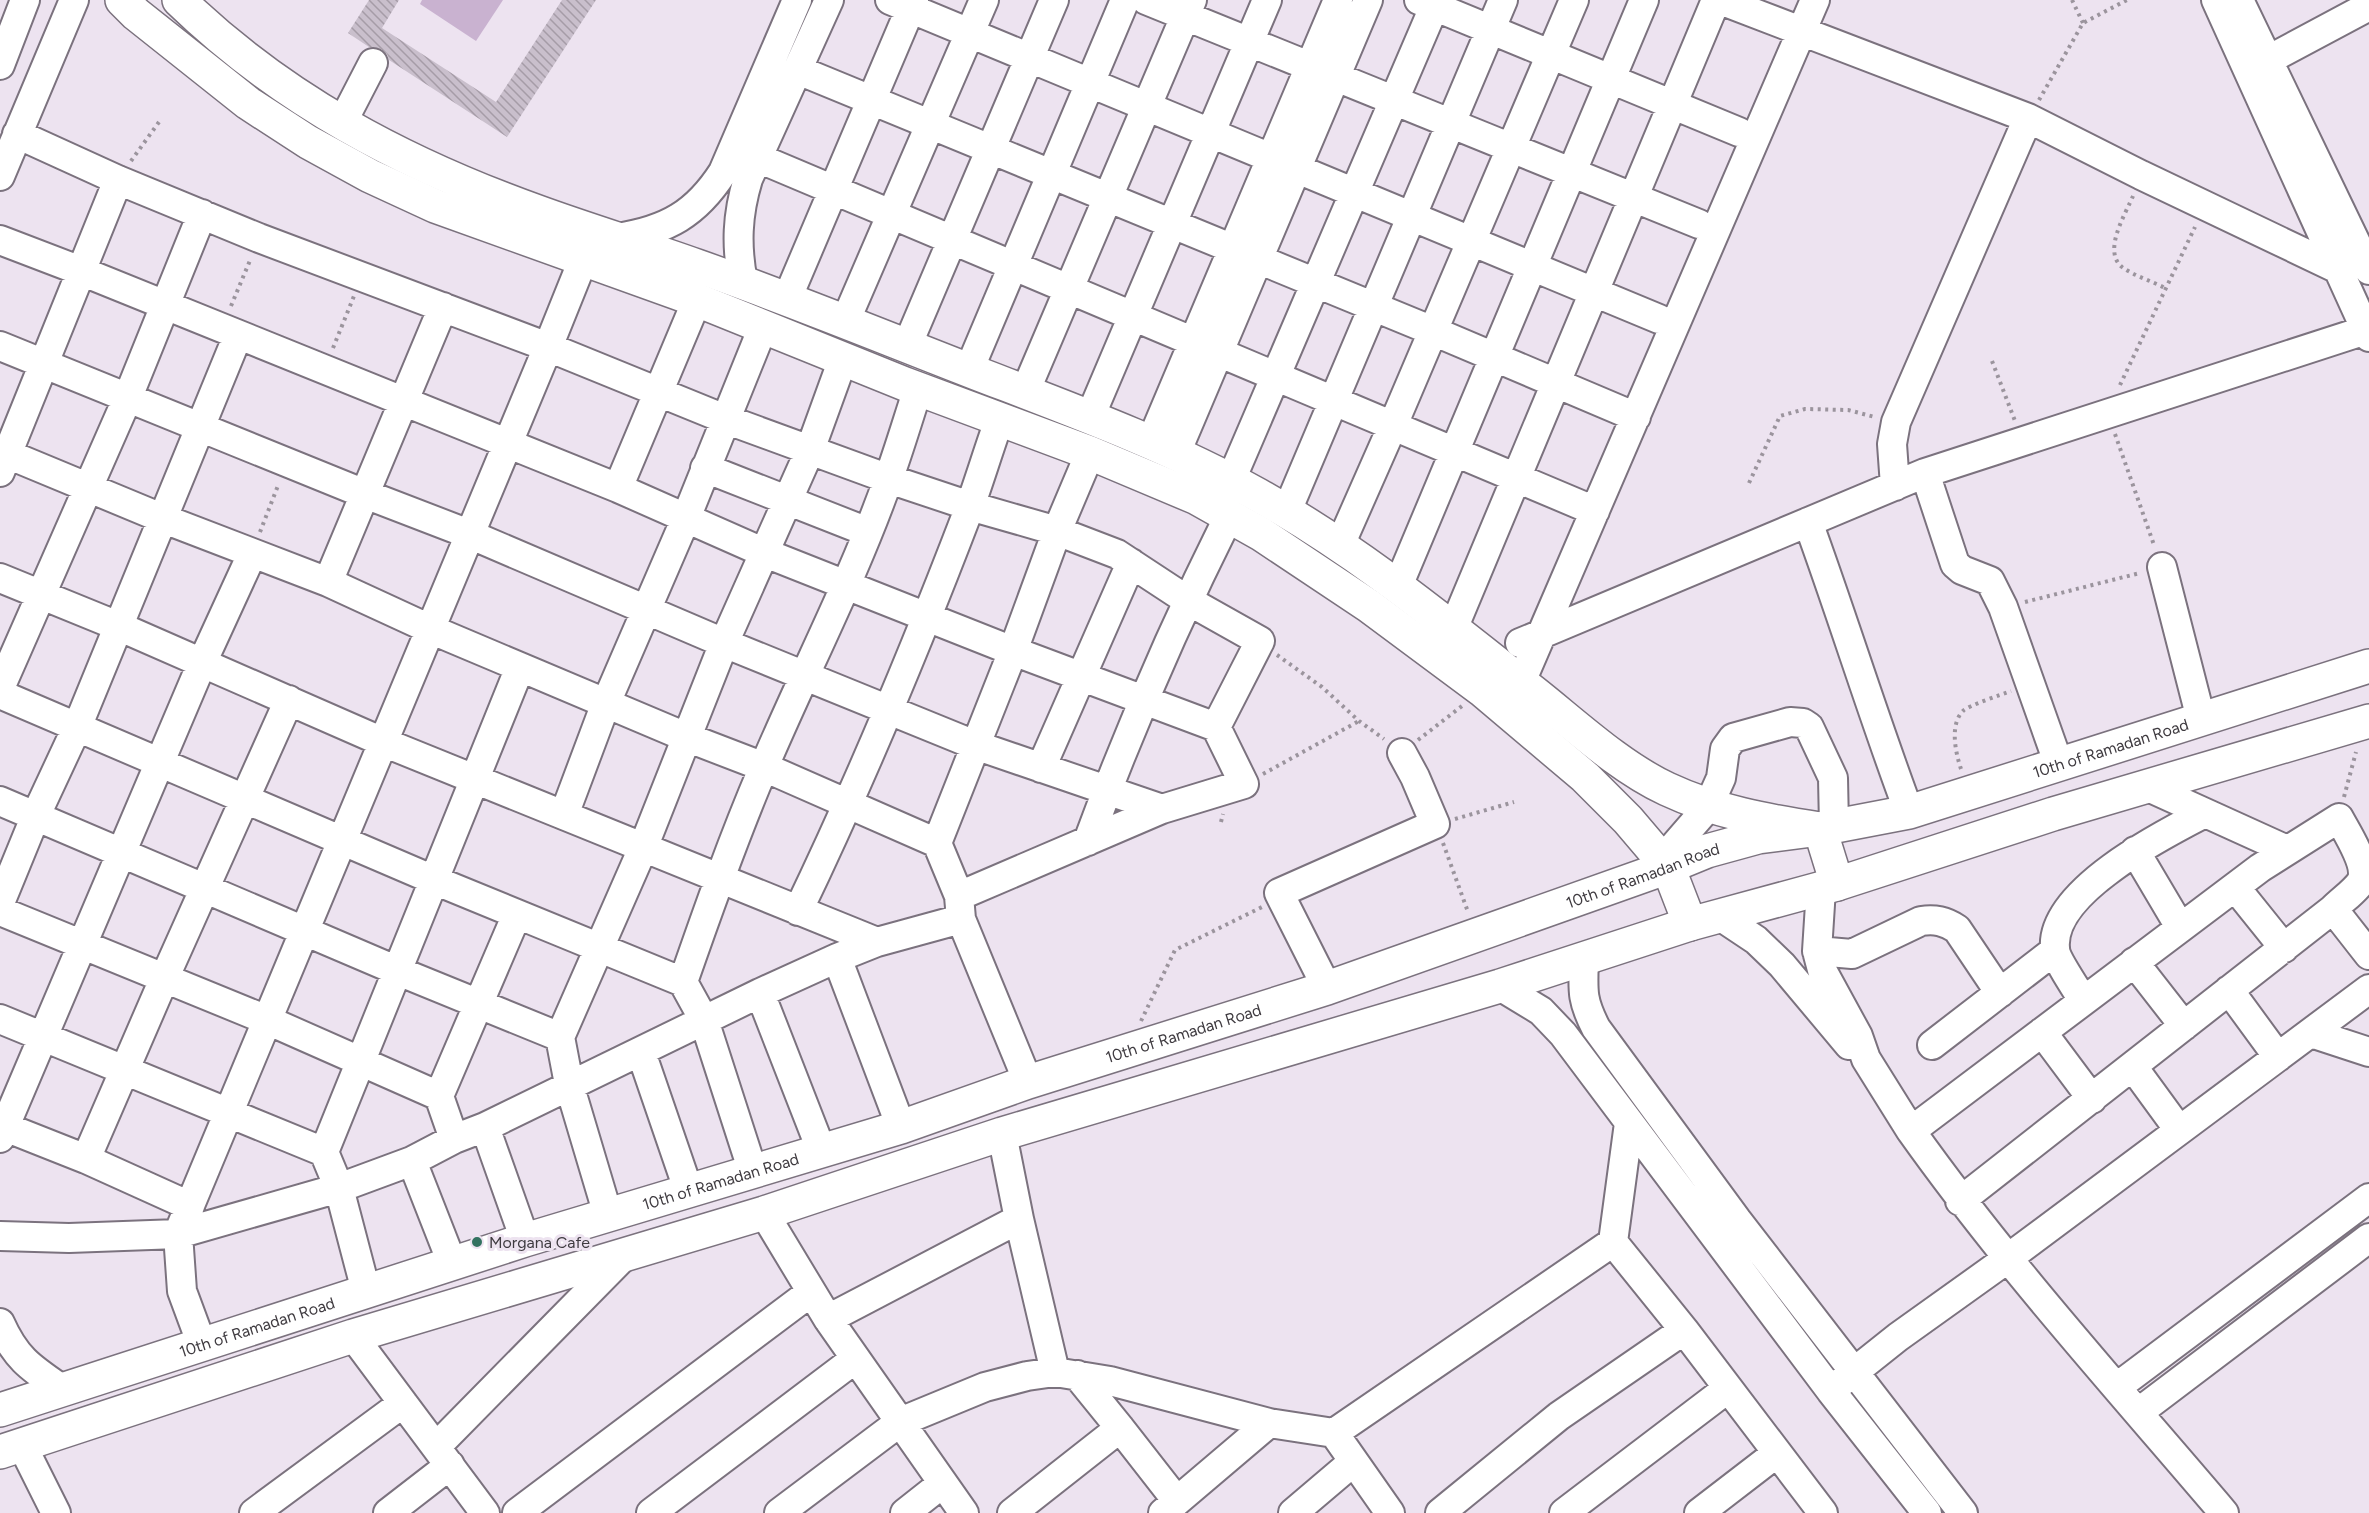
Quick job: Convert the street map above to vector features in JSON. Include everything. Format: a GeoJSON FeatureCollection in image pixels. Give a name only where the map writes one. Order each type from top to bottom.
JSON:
{"type":"FeatureCollection","features":[{"type":"Feature","properties":{"kind":"main road"},"geometry":{"type":"LineString","coordinates":[[122,0],[136,14],[248,103],[308,142],[370,177],[435,206],[697,300],[918,389],[1090,453],[1197,498],[1261,534],[1369,606],[1515,664],[1585,777],[1628,820],[1665,863],[1705,920]]}},
{"type":"Feature","properties":{"kind":"main road"},"geometry":{"type":"LineString","coordinates":[[179,0],[209,29],[265,74],[342,123],[387,148],[462,183],[539,213],[743,282],[1090,417],[1163,447],[1231,480],[1340,544],[1453,629],[1515,664],[1627,764],[1662,787],[1708,807],[1758,819],[1827,827],[1829,887]]}},
{"type":"Feature","properties":{"kind":"main road","name":"10th of Ramadan Road"},"geometry":{"type":"LineString","coordinates":[[0,1410],[452,1263],[901,1127],[1028,1082],[1327,988],[1477,936],[1665,863],[1758,837],[1909,812],[2369,666]]}},
{"type":"Feature","properties":{"kind":"main road"},"geometry":{"type":"LineString","coordinates":[[11,1448],[353,1336],[764,1213],[1002,1134],[1500,986],[1705,920],[1829,887],[2053,814],[2366,721]]}},
{"type":"Feature","properties":{"kind":"main road"},"geometry":{"type":"LineString","coordinates":[[521,1242],[521,1258],[531,1264],[585,1268]]}},
{"type":"Feature","properties":{"kind":"main road"},"geometry":{"type":"LineString","coordinates":[[413,1276],[466,1273],[475,1279],[478,1289],[474,1299],[464,1304]]}},
{"type":"Feature","properties":{"kind":"street"},"geometry":{"type":"LineString","coordinates":[[0,65],[25,0]]}},
{"type":"Feature","properties":{"kind":"street"},"geometry":{"type":"LineString","coordinates":[[0,176],[74,0]]}},
{"type":"Feature","properties":{"kind":"street"},"geometry":{"type":"LineString","coordinates":[[618,238],[645,234],[662,228],[693,209],[710,192],[723,172],[797,0]]}},
{"type":"Feature","properties":{"kind":"street"},"geometry":{"type":"LineString","coordinates":[[743,282],[738,253],[737,224],[741,201],[829,0]]}},
{"type":"Feature","properties":{"kind":"street"},"geometry":{"type":"LineString","coordinates":[[845,322],[984,0]]}},
{"type":"Feature","properties":{"kind":"street"},"geometry":{"type":"LineString","coordinates":[[907,346],[1054,0]]}},
{"type":"Feature","properties":{"kind":"street"},"geometry":{"type":"LineString","coordinates":[[969,370],[1125,0]]}},
{"type":"Feature","properties":{"kind":"street"},"geometry":{"type":"LineString","coordinates":[[1146,0],[1189,8],[1249,42],[1699,224]]}},
{"type":"Feature","properties":{"kind":"street"},"geometry":{"type":"LineString","coordinates":[[1090,417],[1267,0]]}},
{"type":"Feature","properties":{"kind":"street"},"geometry":{"type":"LineString","coordinates":[[1163,447],[1322,71],[1338,0]]}},
{"type":"Feature","properties":{"kind":"street"},"geometry":{"type":"LineString","coordinates":[[1322,71],[1368,0]]}},
{"type":"Feature","properties":{"kind":"street"},"geometry":{"type":"LineString","coordinates":[[1287,511],[1503,0]]}},
{"type":"Feature","properties":{"kind":"street"},"geometry":{"type":"LineString","coordinates":[[1340,544],[1574,0]]}},
{"type":"Feature","properties":{"kind":"street"},"geometry":{"type":"LineString","coordinates":[[1398,586],[1644,0]]}},
{"type":"Feature","properties":{"kind":"street"},"geometry":{"type":"LineString","coordinates":[[1453,629],[1633,197],[1718,0],[1794,19],[2028,118],[2336,268]]}},
{"type":"Feature","properties":{"kind":"street"},"geometry":{"type":"LineString","coordinates":[[1628,413],[1659,319],[1739,132],[1794,19],[1815,0]]}},
{"type":"Feature","properties":{"kind":"street"},"geometry":{"type":"LineString","coordinates":[[1515,664],[1808,522],[1925,473],[2107,414],[2368,334],[2216,0]]}},
{"type":"Feature","properties":{"kind":"street"},"geometry":{"type":"LineString","coordinates":[[2239,0],[2369,270]]}},
{"type":"Feature","properties":{"kind":"street"},"geometry":{"type":"LineString","coordinates":[[1231,480],[1394,100],[1430,2],[1551,55],[1739,132]]}},
{"type":"Feature","properties":{"kind":"street"},"geometry":{"type":"LineString","coordinates":[[787,299],[872,100],[905,3],[1029,58],[1659,319]]}},
{"type":"Feature","properties":{"kind":"street"},"geometry":{"type":"LineString","coordinates":[[2268,60],[2369,6]]}},
{"type":"Feature","properties":{"kind":"street"},"geometry":{"type":"LineString","coordinates":[[1026,392],[1189,8]]}},
{"type":"Feature","properties":{"kind":"street"},"geometry":{"type":"LineString","coordinates":[[1515,664],[1628,413],[1794,19]]}},
{"type":"Feature","properties":{"kind":"street"},"geometry":{"type":"LineString","coordinates":[[342,123],[373,63]]}},
{"type":"Feature","properties":{"kind":"street"},"geometry":{"type":"LineString","coordinates":[[798,70],[1628,413]]}},
{"type":"Feature","properties":{"kind":"street"},"geometry":{"type":"LineString","coordinates":[[1895,486],[1892,444],[1896,422],[2028,118]]}},
{"type":"Feature","properties":{"kind":"street"},"geometry":{"type":"LineString","coordinates":[[17,134],[118,180],[259,238],[548,347],[725,419],[889,479],[970,506],[1057,531],[1117,554],[1187,600],[1260,641],[1216,727]]}},
{"type":"Feature","properties":{"kind":"street"},"geometry":{"type":"LineString","coordinates":[[758,158],[834,188],[1587,507]]}},
{"type":"Feature","properties":{"kind":"street"},"geometry":{"type":"LineString","coordinates":[[118,180],[3,459],[89,488],[328,582],[430,629],[686,737],[764,767],[937,843]]}},
{"type":"Feature","properties":{"kind":"street"},"geometry":{"type":"LineString","coordinates":[[693,209],[737,224]]}},
{"type":"Feature","properties":{"kind":"street"},"geometry":{"type":"LineString","coordinates":[[0,688],[128,397],[202,214]]}},
{"type":"Feature","properties":{"kind":"street"},"geometry":{"type":"LineString","coordinates":[[0,240],[618,488],[765,553],[1082,678],[1216,727],[1244,784],[1162,809],[1088,841],[960,908],[837,958],[760,993],[485,1126],[454,1138],[412,1161],[339,1188],[178,1234],[69,1238],[0,1236]]}},
{"type":"Feature","properties":{"kind":"street"},"geometry":{"type":"LineString","coordinates":[[202,1345],[182,1291],[178,1234],[583,260]]}},
{"type":"Feature","properties":{"kind":"street"},"geometry":{"type":"LineString","coordinates":[[618,488],[697,300]]}},
{"type":"Feature","properties":{"kind":"street"},"geometry":{"type":"LineString","coordinates":[[328,582],[443,307]]}},
{"type":"Feature","properties":{"kind":"street"},"geometry":{"type":"LineString","coordinates":[[564,815],[606,703],[686,519],[763,327]]}},
{"type":"Feature","properties":{"kind":"street"},"geometry":{"type":"LineString","coordinates":[[0,903],[36,815],[78,725],[202,427],[230,332]]}},
{"type":"Feature","properties":{"kind":"street"},"geometry":{"type":"LineString","coordinates":[[0,346],[364,494],[469,534],[724,643],[975,745],[1162,809]]}},
{"type":"Feature","properties":{"kind":"street"},"geometry":{"type":"LineString","coordinates":[[608,1215],[569,1084],[560,1037],[643,848],[724,643],[810,450],[843,359]]}},
{"type":"Feature","properties":{"kind":"street"},"geometry":{"type":"LineString","coordinates":[[683,982],[719,878],[764,767],[868,532],[889,479],[918,389]]}},
{"type":"Feature","properties":{"kind":"street"},"geometry":{"type":"LineString","coordinates":[[798,911],[849,804],[927,615],[970,506],[1000,418]]}},
{"type":"Feature","properties":{"kind":"street"},"geometry":{"type":"LineString","coordinates":[[1028,1082],[937,843],[1013,651],[1057,531],[1090,453]]}},
{"type":"Feature","properties":{"kind":"street"},"geometry":{"type":"LineString","coordinates":[[705,468],[868,532]]}},
{"type":"Feature","properties":{"kind":"street"},"geometry":{"type":"LineString","coordinates":[[1925,473],[1955,564],[1962,570],[1990,581],[2003,607],[2059,765]]}},
{"type":"Feature","properties":{"kind":"street"},"geometry":{"type":"LineString","coordinates":[[1088,841],[1187,600],[1229,516]]}},
{"type":"Feature","properties":{"kind":"street"},"geometry":{"type":"LineString","coordinates":[[1808,522],[1845,622],[1882,741],[1909,812]]}},
{"type":"Feature","properties":{"kind":"street"},"geometry":{"type":"LineString","coordinates":[[190,1206],[86,1159],[1,1130],[44,1037],[202,663],[252,554]]}},
{"type":"Feature","properties":{"kind":"street"},"geometry":{"type":"LineString","coordinates":[[1041,768],[1131,563]]}},
{"type":"Feature","properties":{"kind":"street"},"geometry":{"type":"LineString","coordinates":[[2162,567],[2201,719]]}},
{"type":"Feature","properties":{"kind":"street"},"geometry":{"type":"LineString","coordinates":[[0,578],[383,742],[877,942]]}},
{"type":"Feature","properties":{"kind":"street"},"geometry":{"type":"LineString","coordinates":[[324,1152],[520,667]]}},
{"type":"Feature","properties":{"kind":"street"},"geometry":{"type":"LineString","coordinates":[[0,693],[434,880],[683,982],[704,1020],[753,1172]]}},
{"type":"Feature","properties":{"kind":"street"},"geometry":{"type":"LineString","coordinates":[[86,1159],[289,700]]}},
{"type":"Feature","properties":{"kind":"street"},"geometry":{"type":"LineString","coordinates":[[1665,863],[1708,807],[1721,778],[1725,749],[1733,738],[1797,721],[1813,732],[1833,778],[1827,827]]}},
{"type":"Feature","properties":{"kind":"street"},"geometry":{"type":"LineString","coordinates":[[1327,988],[1279,893],[1436,824],[1402,753]]}},
{"type":"Feature","properties":{"kind":"street"},"geometry":{"type":"LineString","coordinates":[[2146,786],[2287,850]]}},
{"type":"Feature","properties":{"kind":"street"},"geometry":{"type":"LineString","coordinates":[[0,801],[398,971],[560,1037]]}},
{"type":"Feature","properties":{"kind":"street"},"geometry":{"type":"LineString","coordinates":[[2083,1000],[2055,951],[2057,925],[2066,910],[2135,850],[2205,813]]}},
{"type":"Feature","properties":{"kind":"street"},"geometry":{"type":"LineString","coordinates":[[1911,1131],[2180,927],[2287,850],[2339,818],[2364,864],[2364,876],[2360,883],[2333,909],[2284,948],[1960,1201]]}},
{"type":"Feature","properties":{"kind":"street"},"geometry":{"type":"LineString","coordinates":[[2135,850],[2180,927]]}},
{"type":"Feature","properties":{"kind":"street"},"geometry":{"type":"LineString","coordinates":[[1829,887],[1817,951],[1822,970],[1858,1036],[1866,1059],[1911,1131],[1960,1201],[2007,1259],[2224,1513]]}},
{"type":"Feature","properties":{"kind":"street"},"geometry":{"type":"LineString","coordinates":[[2235,887],[2284,948]]}},
{"type":"Feature","properties":{"kind":"street"},"geometry":{"type":"LineString","coordinates":[[2333,909],[2369,955]]}},
{"type":"Feature","properties":{"kind":"street"},"geometry":{"type":"LineString","coordinates":[[0,911],[267,1020],[440,1096]]}},
{"type":"Feature","properties":{"kind":"street"},"geometry":{"type":"LineString","coordinates":[[454,1138],[440,1096],[517,914]]}},
{"type":"Feature","properties":{"kind":"street"},"geometry":{"type":"LineString","coordinates":[[1817,951],[1852,954],[1921,921],[1932,919],[1956,929],[2000,993]]}},
{"type":"Feature","properties":{"kind":"street"},"geometry":{"type":"LineString","coordinates":[[1705,920],[1756,939],[1782,965],[1845,1041],[1866,1059]]}},
{"type":"Feature","properties":{"kind":"street"},"geometry":{"type":"LineString","coordinates":[[1932,1045],[2055,951]]}},
{"type":"Feature","properties":{"kind":"street"},"geometry":{"type":"LineString","coordinates":[[837,958],[901,1127]]}},
{"type":"Feature","properties":{"kind":"street"},"geometry":{"type":"LineString","coordinates":[[1584,958],[1585,1007],[1596,1028],[1737,1220],[1963,1513]]}},
{"type":"Feature","properties":{"kind":"street"},"geometry":{"type":"LineString","coordinates":[[2134,962],[2184,1026]]}},
{"type":"Feature","properties":{"kind":"street"},"geometry":{"type":"LineString","coordinates":[[1500,986],[1541,1011],[1563,1034],[1831,1391],[1927,1513]]}},
{"type":"Feature","properties":{"kind":"street"},"geometry":{"type":"LineString","coordinates":[[1831,1391],[1898,1337],[2007,1259],[2369,989]]}},
{"type":"Feature","properties":{"kind":"street"},"geometry":{"type":"LineString","coordinates":[[2229,990],[2278,1057]]}},
{"type":"Feature","properties":{"kind":"street"},"geometry":{"type":"LineString","coordinates":[[760,993],[822,1152]]}},
{"type":"Feature","properties":{"kind":"street"},"geometry":{"type":"LineString","coordinates":[[0,1019],[324,1152],[339,1188],[366,1292]]}},
{"type":"Feature","properties":{"kind":"street"},"geometry":{"type":"LineString","coordinates":[[2042,1032],[2092,1099]]}},
{"type":"Feature","properties":{"kind":"street"},"geometry":{"type":"LineString","coordinates":[[2311,1033],[2369,1052]]}},
{"type":"Feature","properties":{"kind":"street"},"geometry":{"type":"LineString","coordinates":[[641,1052],[689,1192]]}},
{"type":"Feature","properties":{"kind":"street"},"geometry":{"type":"LineString","coordinates":[[2133,1067],[2179,1130]]}},
{"type":"Feature","properties":{"kind":"street"},"geometry":{"type":"LineString","coordinates":[[1629,1123],[1613,1242],[1684,1330],[1823,1513]]}},
{"type":"Feature","properties":{"kind":"street"},"geometry":{"type":"LineString","coordinates":[[485,1126],[521,1242]]}},
{"type":"Feature","properties":{"kind":"street"},"geometry":{"type":"LineString","coordinates":[[1002,1134],[1018,1219],[1066,1374],[1120,1428],[1170,1507],[1269,1422]]}},
{"type":"Feature","properties":{"kind":"street"},"geometry":{"type":"LineString","coordinates":[[412,1161],[452,1263]]}},
{"type":"Feature","properties":{"kind":"street"},"geometry":{"type":"LineString","coordinates":[[2117,1387],[2369,1198]]}},
{"type":"Feature","properties":{"kind":"street"},"geometry":{"type":"LineString","coordinates":[[764,1213],[811,1292],[855,1359],[964,1513]]}},
{"type":"Feature","properties":{"kind":"street"},"geometry":{"type":"LineString","coordinates":[[828,1318],[1018,1219]]}},
{"type":"Feature","properties":{"kind":"street"},"geometry":{"type":"LineString","coordinates":[[2139,1412],[2369,1238]]}},
{"type":"Feature","properties":{"kind":"street"},"geometry":{"type":"LineString","coordinates":[[779,1513],[900,1422],[985,1387],[1027,1376],[1066,1374],[1110,1381],[1269,1422],[1334,1433],[1613,1242]]}},
{"type":"Feature","properties":{"kind":"street"},"geometry":{"type":"LineString","coordinates":[[388,1513],[443,1456],[622,1257]]}},
{"type":"Feature","properties":{"kind":"street"},"geometry":{"type":"LineString","coordinates":[[517,1513],[811,1292]]}},
{"type":"Feature","properties":{"kind":"street"},"geometry":{"type":"LineString","coordinates":[[0,1323],[10,1345],[26,1365],[63,1390]]}},
{"type":"Feature","properties":{"kind":"street"},"geometry":{"type":"LineString","coordinates":[[1440,1513],[1559,1416],[1684,1330]]}},
{"type":"Feature","properties":{"kind":"street"},"geometry":{"type":"LineString","coordinates":[[353,1336],[485,1513]]}},
{"type":"Feature","properties":{"kind":"street"},"geometry":{"type":"LineString","coordinates":[[651,1513],[855,1359]]}},
{"type":"Feature","properties":{"kind":"street"},"geometry":{"type":"LineString","coordinates":[[1564,1513],[1727,1389]]}},
{"type":"Feature","properties":{"kind":"street"},"geometry":{"type":"LineString","coordinates":[[254,1513],[403,1403]]}},
{"type":"Feature","properties":{"kind":"street"},"geometry":{"type":"LineString","coordinates":[[1012,1513],[1120,1428]]}},
{"type":"Feature","properties":{"kind":"street"},"geometry":{"type":"LineString","coordinates":[[1334,1433],[1390,1513]]}},
{"type":"Feature","properties":{"kind":"street"},"geometry":{"type":"LineString","coordinates":[[11,1448],[56,1513]]}},
{"type":"Feature","properties":{"kind":"street"},"geometry":{"type":"LineString","coordinates":[[1699,1513],[1777,1453]]}},
{"type":"Feature","properties":{"kind":"street"},"geometry":{"type":"LineString","coordinates":[[1293,1513],[1353,1462]]}},
{"type":"Feature","properties":{"kind":"street"},"geometry":{"type":"LineString","coordinates":[[905,1513],[943,1483]]}},
{"type":"Feature","properties":{"kind":"path"},"geometry":{"type":"LineString","coordinates":[[2072,0],[2083,23]]}},
{"type":"Feature","properties":{"kind":"path"},"geometry":{"type":"LineString","coordinates":[[2028,118],[2083,23],[2127,0]]}},
{"type":"Feature","properties":{"kind":"path"},"geometry":{"type":"LineString","coordinates":[[118,180],[159,122]]}},
{"type":"Feature","properties":{"kind":"path"},"geometry":{"type":"LineString","coordinates":[[2141,175],[2114,239],[2114,252],[2122,267],[2165,288]]}},
{"type":"Feature","properties":{"kind":"path"},"geometry":{"type":"LineString","coordinates":[[2003,607],[2162,567],[2107,414],[2206,205]]}},
{"type":"Feature","properties":{"kind":"path"},"geometry":{"type":"LineString","coordinates":[[230,332],[259,238]]}},
{"type":"Feature","properties":{"kind":"path"},"geometry":{"type":"LineString","coordinates":[[324,370],[363,277]]}},
{"type":"Feature","properties":{"kind":"path"},"geometry":{"type":"LineString","coordinates":[[1992,361],[2022,442]]}},
{"type":"Feature","properties":{"kind":"path"},"geometry":{"type":"LineString","coordinates":[[1749,483],[1780,416],[1805,408],[1848,410],[1896,422]]}},
{"type":"Feature","properties":{"kind":"path"},"geometry":{"type":"LineString","coordinates":[[252,554],[287,463]]}},
{"type":"Feature","properties":{"kind":"path"},"geometry":{"type":"LineString","coordinates":[[1260,641],[1322,687],[1359,721],[1402,753],[1515,664]]}},
{"type":"Feature","properties":{"kind":"path"},"geometry":{"type":"LineString","coordinates":[[1969,794],[1955,748],[1958,721],[1963,711],[2031,683]]}},
{"type":"Feature","properties":{"kind":"path"},"geometry":{"type":"LineString","coordinates":[[1244,784],[1359,721]]}},
{"type":"Feature","properties":{"kind":"path"},"geometry":{"type":"LineString","coordinates":[[2339,818],[2366,721]]}},
{"type":"Feature","properties":{"kind":"path"},"geometry":{"type":"LineString","coordinates":[[1477,936],[1436,824],[1514,802]]}},
{"type":"Feature","properties":{"kind":"path"},"geometry":{"type":"LineString","coordinates":[[1126,1052],[1176,950],[1262,907],[1279,893]]}},
{"type":"Feature","properties":{"kind":"shaded area"},"geometry":{"type":"Polygon","coordinates":[[[422,0],[503,0],[476,41],[420,4],[422,0]]]}},
{"type":"Feature","properties":{"kind":"building"},"geometry":{"type":"Polygon","coordinates":[[[369,0],[399,0],[382,28],[496,102],[562,0],[596,0],[507,137],[389,60],[387,54],[381,49],[369,47],[348,33],[369,0]]]}},
{"type":"Feature","properties":{"kind":"place","name":"Morgana Cafe"},"geometry":{"type":"Point","coordinates":[477,1242]}}]}
